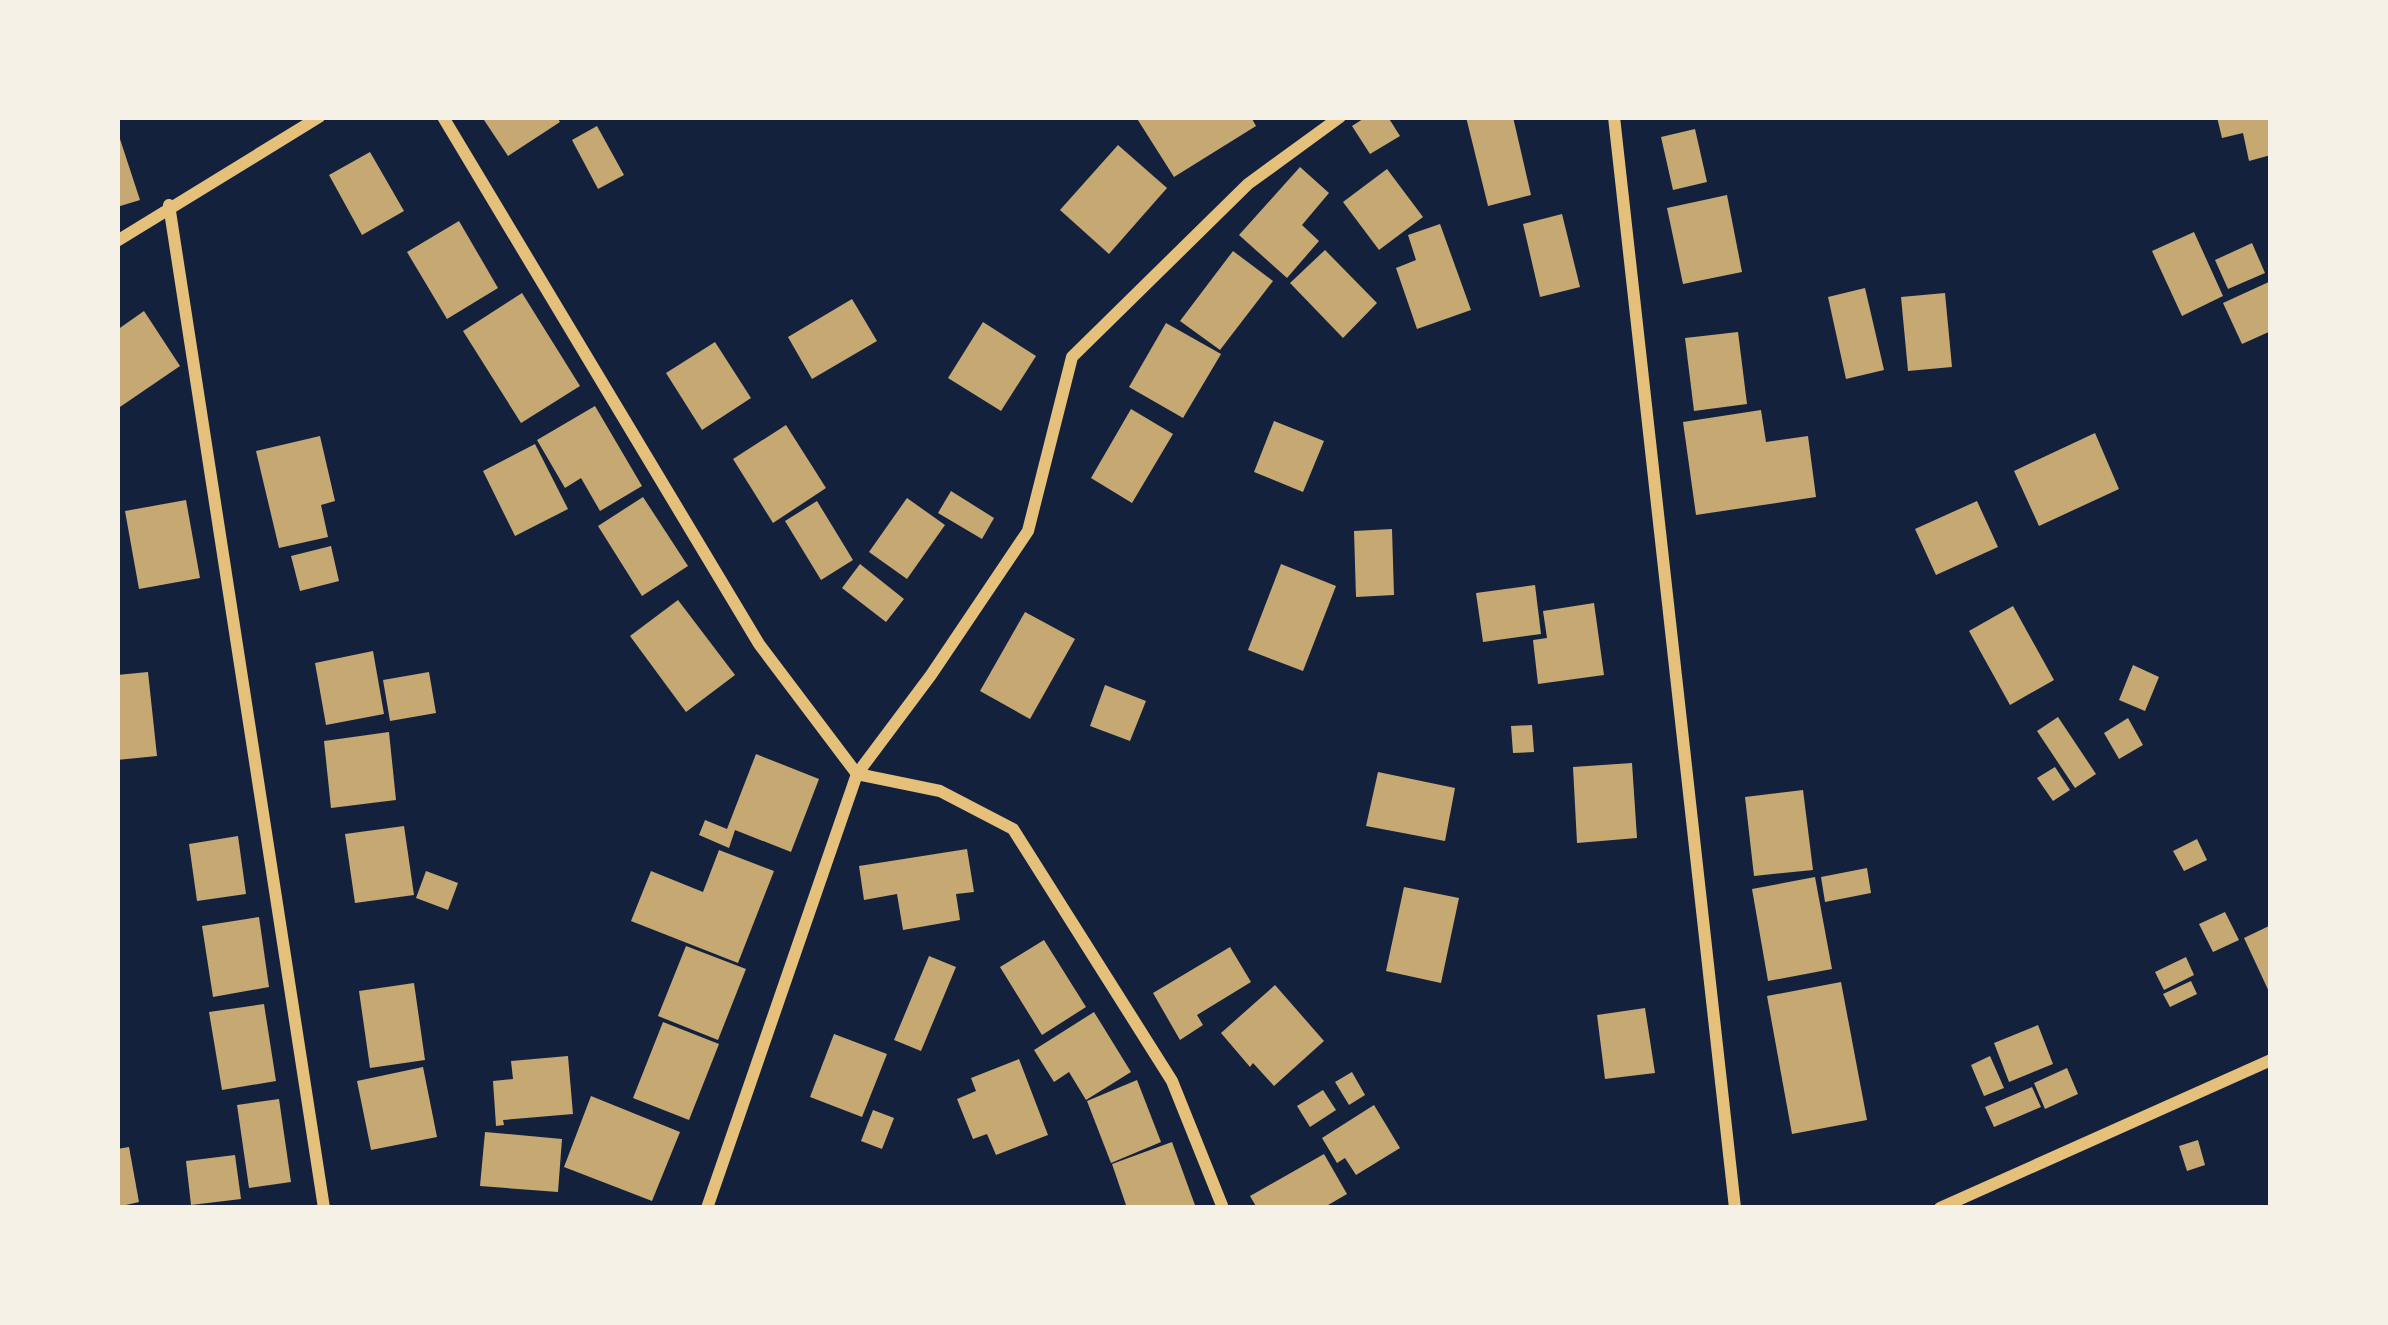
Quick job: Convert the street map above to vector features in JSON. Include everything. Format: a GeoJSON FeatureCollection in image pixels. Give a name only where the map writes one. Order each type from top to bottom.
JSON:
{"type":"FeatureCollection","features":[{"type":"Feature","properties":{"kind":"street"},"geometry":{"type":"LineString","coordinates":[[117,241],[319,117]]}},
{"type":"Feature","properties":{"kind":"street"},"geometry":{"type":"LineString","coordinates":[[443,117],[759,644],[856,774],[940,791],[1013,829],[1172,1081],[1223,1208]]}},
{"type":"Feature","properties":{"kind":"street"},"geometry":{"type":"LineString","coordinates":[[707,1208],[856,774],[919,692],[1028,531],[1072,357],[1248,184],[1340,117]]}},
{"type":"Feature","properties":{"kind":"street"},"geometry":{"type":"LineString","coordinates":[[1613,117],[1735,1208]]}},
{"type":"Feature","properties":{"kind":"street"},"geometry":{"type":"LineString","coordinates":[[169,206],[324,1208]]}},
{"type":"Feature","properties":{"kind":"street"},"geometry":{"type":"LineString","coordinates":[[1940,1208],[2271,1060]]}},
{"type":"Feature","properties":{"kind":"building"},"geometry":{"type":"Polygon","coordinates":[[[482,117],[557,117],[560,122],[508,156],[482,117]]]}},
{"type":"Feature","properties":{"kind":"building"},"geometry":{"type":"Polygon","coordinates":[[[1136,117],[1251,117],[1256,126],[1174,177],[1136,117]]]}},
{"type":"Feature","properties":{"kind":"building"},"geometry":{"type":"Polygon","coordinates":[[[1366,117],[1388,117],[1400,136],[1370,154],[1352,126],[1366,117]]]}},
{"type":"Feature","properties":{"kind":"building"},"geometry":{"type":"Polygon","coordinates":[[[1466,117],[1513,117],[1531,195],[1488,206],[1466,117]]]}},
{"type":"Feature","properties":{"kind":"building"},"geometry":{"type":"Polygon","coordinates":[[[2217,117],[2271,117],[2271,155],[2249,161],[2243,133],[2222,138],[2217,117]]]}},
{"type":"Feature","properties":{"kind":"building"},"geometry":{"type":"Polygon","coordinates":[[[597,126],[624,175],[598,189],[572,140],[597,126]]]}},
{"type":"Feature","properties":{"kind":"building"},"geometry":{"type":"Polygon","coordinates":[[[1695,129],[1707,182],[1673,190],[1661,137],[1695,129]]]}},
{"type":"Feature","properties":{"kind":"building"},"geometry":{"type":"Polygon","coordinates":[[[117,134],[140,200],[117,207],[117,134]]]}},
{"type":"Feature","properties":{"kind":"building"},"geometry":{"type":"Polygon","coordinates":[[[1118,145],[1167,188],[1109,254],[1060,210],[1118,145]]]}},
{"type":"Feature","properties":{"kind":"building"},"geometry":{"type":"Polygon","coordinates":[[[370,152],[404,211],[362,235],[329,175],[370,152]]]}},
{"type":"Feature","properties":{"kind":"building"},"geometry":{"type":"Polygon","coordinates":[[[1300,167],[1329,193],[1302,225],[1319,241],[1287,278],[1239,235],[1300,167]]]}},
{"type":"Feature","properties":{"kind":"building"},"geometry":{"type":"Polygon","coordinates":[[[1387,169],[1423,217],[1379,250],[1343,202],[1387,169]]]}},
{"type":"Feature","properties":{"kind":"building"},"geometry":{"type":"Polygon","coordinates":[[[1727,195],[1742,272],[1683,284],[1667,208],[1727,195]]]}},
{"type":"Feature","properties":{"kind":"building"},"geometry":{"type":"Polygon","coordinates":[[[1562,214],[1580,287],[1540,297],[1523,224],[1562,214]]]}},
{"type":"Feature","properties":{"kind":"building"},"geometry":{"type":"Polygon","coordinates":[[[459,221],[498,288],[447,319],[407,252],[459,221]]]}},
{"type":"Feature","properties":{"kind":"building"},"geometry":{"type":"Polygon","coordinates":[[[1440,224],[1471,310],[1417,329],[1396,268],[1416,260],[1408,235],[1440,224]]]}},
{"type":"Feature","properties":{"kind":"building"},"geometry":{"type":"Polygon","coordinates":[[[2194,232],[2223,296],[2182,316],[2152,251],[2194,232]]]}},
{"type":"Feature","properties":{"kind":"building"},"geometry":{"type":"Polygon","coordinates":[[[2252,243],[2265,273],[2228,289],[2215,260],[2252,243]]]}},
{"type":"Feature","properties":{"kind":"building"},"geometry":{"type":"Polygon","coordinates":[[[1325,250],[1377,303],[1343,338],[1290,283],[1325,250]]]}},
{"type":"Feature","properties":{"kind":"building"},"geometry":{"type":"Polygon","coordinates":[[[1233,251],[1273,281],[1220,350],[1180,321],[1233,251]]]}},
{"type":"Feature","properties":{"kind":"building"},"geometry":{"type":"Polygon","coordinates":[[[2271,281],[2271,331],[2242,344],[2223,303],[2271,281]]]}},
{"type":"Feature","properties":{"kind":"building"},"geometry":{"type":"Polygon","coordinates":[[[1865,288],[1884,370],[1846,379],[1828,297],[1865,288]]]}},
{"type":"Feature","properties":{"kind":"building"},"geometry":{"type":"Polygon","coordinates":[[[522,293],[580,386],[521,423],[463,331],[522,293]]]}},
{"type":"Feature","properties":{"kind":"building"},"geometry":{"type":"Polygon","coordinates":[[[1945,293],[1952,367],[1908,371],[1901,297],[1945,293]]]}},
{"type":"Feature","properties":{"kind":"building"},"geometry":{"type":"Polygon","coordinates":[[[852,299],[877,341],[812,379],[788,337],[852,299]]]}},
{"type":"Feature","properties":{"kind":"building"},"geometry":{"type":"Polygon","coordinates":[[[144,311],[180,366],[117,409],[117,330],[144,311]]]}},
{"type":"Feature","properties":{"kind":"building"},"geometry":{"type":"Polygon","coordinates":[[[983,322],[1036,356],[1001,411],[948,378],[983,322]]]}},
{"type":"Feature","properties":{"kind":"building"},"geometry":{"type":"Polygon","coordinates":[[[1166,323],[1221,354],[1183,418],[1129,387],[1166,323]]]}},
{"type":"Feature","properties":{"kind":"building"},"geometry":{"type":"Polygon","coordinates":[[[1738,332],[1747,404],[1694,411],[1685,338],[1738,332]]]}},
{"type":"Feature","properties":{"kind":"building"},"geometry":{"type":"Polygon","coordinates":[[[715,342],[751,398],[702,430],[666,373],[715,342]]]}},
{"type":"Feature","properties":{"kind":"building"},"geometry":{"type":"Polygon","coordinates":[[[595,406],[642,486],[600,511],[581,478],[565,488],[537,440],[595,406]]]}},
{"type":"Feature","properties":{"kind":"building"},"geometry":{"type":"Polygon","coordinates":[[[1131,409],[1173,434],[1132,503],[1091,478],[1131,409]]]}},
{"type":"Feature","properties":{"kind":"building"},"geometry":{"type":"Polygon","coordinates":[[[1761,410],[1766,442],[1808,436],[1816,497],[1696,515],[1683,422],[1761,410]]]}},
{"type":"Feature","properties":{"kind":"building"},"geometry":{"type":"Polygon","coordinates":[[[1274,421],[1324,441],[1303,492],[1254,472],[1274,421]]]}},
{"type":"Feature","properties":{"kind":"building"},"geometry":{"type":"Polygon","coordinates":[[[786,425],[826,488],[773,523],[733,459],[786,425]]]}},
{"type":"Feature","properties":{"kind":"building"},"geometry":{"type":"Polygon","coordinates":[[[2095,433],[2119,489],[2039,526],[2014,471],[2095,433]]]}},
{"type":"Feature","properties":{"kind":"building"},"geometry":{"type":"Polygon","coordinates":[[[320,436],[335,501],[321,505],[328,537],[279,548],[256,451],[320,436]]]}},
{"type":"Feature","properties":{"kind":"building"},"geometry":{"type":"Polygon","coordinates":[[[535,444],[568,509],[515,536],[483,471],[535,444]]]}},
{"type":"Feature","properties":{"kind":"building"},"geometry":{"type":"Polygon","coordinates":[[[951,491],[994,518],[982,539],[938,513],[951,491]]]}},
{"type":"Feature","properties":{"kind":"building"},"geometry":{"type":"Polygon","coordinates":[[[643,497],[688,566],[642,596],[598,526],[643,497]]]}},
{"type":"Feature","properties":{"kind":"building"},"geometry":{"type":"Polygon","coordinates":[[[907,498],[945,525],[907,579],[869,552],[907,498]]]}},
{"type":"Feature","properties":{"kind":"building"},"geometry":{"type":"Polygon","coordinates":[[[186,500],[200,578],[139,589],[125,511],[186,500]]]}},
{"type":"Feature","properties":{"kind":"building"},"geometry":{"type":"Polygon","coordinates":[[[817,501],[853,560],[821,580],[785,521],[817,501]]]}},
{"type":"Feature","properties":{"kind":"building"},"geometry":{"type":"Polygon","coordinates":[[[1977,501],[1998,547],[1936,575],[1915,529],[1977,501]]]}},
{"type":"Feature","properties":{"kind":"building"},"geometry":{"type":"Polygon","coordinates":[[[1392,529],[1394,595],[1356,597],[1354,531],[1392,529]]]}},
{"type":"Feature","properties":{"kind":"building"},"geometry":{"type":"Polygon","coordinates":[[[331,546],[339,581],[300,591],[291,556],[331,546]]]}},
{"type":"Feature","properties":{"kind":"building"},"geometry":{"type":"Polygon","coordinates":[[[860,564],[904,599],[886,622],[842,588],[860,564]]]}},
{"type":"Feature","properties":{"kind":"building"},"geometry":{"type":"Polygon","coordinates":[[[1281,564],[1336,586],[1303,671],[1248,650],[1281,564]]]}},
{"type":"Feature","properties":{"kind":"building"},"geometry":{"type":"Polygon","coordinates":[[[1535,585],[1541,634],[1483,642],[1476,593],[1535,585]]]}},
{"type":"Feature","properties":{"kind":"building"},"geometry":{"type":"Polygon","coordinates":[[[678,600],[735,675],[686,712],[630,636],[678,600]]]}},
{"type":"Feature","properties":{"kind":"building"},"geometry":{"type":"Polygon","coordinates":[[[1594,603],[1604,675],[1538,684],[1533,640],[1547,638],[1543,611],[1594,603]]]}},
{"type":"Feature","properties":{"kind":"building"},"geometry":{"type":"Polygon","coordinates":[[[2013,606],[2054,680],[2010,705],[1969,631],[2013,606]]]}},
{"type":"Feature","properties":{"kind":"building"},"geometry":{"type":"Polygon","coordinates":[[[1025,612],[1075,639],[1030,719],[980,691],[1025,612]]]}},
{"type":"Feature","properties":{"kind":"building"},"geometry":{"type":"Polygon","coordinates":[[[373,651],[384,714],[326,725],[315,663],[373,651]]]}},
{"type":"Feature","properties":{"kind":"building"},"geometry":{"type":"Polygon","coordinates":[[[2133,665],[2159,677],[2145,711],[2119,700],[2133,665]]]}},
{"type":"Feature","properties":{"kind":"building"},"geometry":{"type":"Polygon","coordinates":[[[148,672],[157,756],[117,760],[117,675],[148,672]]]}},
{"type":"Feature","properties":{"kind":"building"},"geometry":{"type":"Polygon","coordinates":[[[429,672],[436,713],[390,721],[383,680],[429,672]]]}},
{"type":"Feature","properties":{"kind":"building"},"geometry":{"type":"Polygon","coordinates":[[[1105,685],[1146,701],[1130,741],[1090,726],[1105,685]]]}},
{"type":"Feature","properties":{"kind":"building"},"geometry":{"type":"Polygon","coordinates":[[[2058,717],[2096,774],[2075,788],[2037,731],[2058,717]]]}},
{"type":"Feature","properties":{"kind":"building"},"geometry":{"type":"Polygon","coordinates":[[[2128,718],[2143,745],[2119,759],[2104,733],[2128,718]]]}},
{"type":"Feature","properties":{"kind":"building"},"geometry":{"type":"Polygon","coordinates":[[[1532,725],[1534,752],[1513,753],[1511,726],[1532,725]]]}},
{"type":"Feature","properties":{"kind":"building"},"geometry":{"type":"Polygon","coordinates":[[[389,732],[396,800],[331,808],[324,741],[389,732]]]}},
{"type":"Feature","properties":{"kind":"building"},"geometry":{"type":"Polygon","coordinates":[[[756,754],[819,779],[791,852],[735,830],[729,848],[699,835],[705,820],[727,829],[756,754]]]}},
{"type":"Feature","properties":{"kind":"building"},"geometry":{"type":"Polygon","coordinates":[[[1632,763],[1637,838],[1577,843],[1573,767],[1632,763]]]}},
{"type":"Feature","properties":{"kind":"building"},"geometry":{"type":"Polygon","coordinates":[[[2055,767],[2070,790],[2053,801],[2037,778],[2055,767]]]}},
{"type":"Feature","properties":{"kind":"building"},"geometry":{"type":"Polygon","coordinates":[[[1378,772],[1455,788],[1445,841],[1366,826],[1378,772]]]}},
{"type":"Feature","properties":{"kind":"building"},"geometry":{"type":"Polygon","coordinates":[[[1803,790],[1813,870],[1754,876],[1745,797],[1803,790]]]}},
{"type":"Feature","properties":{"kind":"building"},"geometry":{"type":"Polygon","coordinates":[[[404,826],[414,895],[355,903],[345,834],[404,826]]]}},
{"type":"Feature","properties":{"kind":"building"},"geometry":{"type":"Polygon","coordinates":[[[238,836],[246,894],[197,901],[189,844],[238,836]]]}},
{"type":"Feature","properties":{"kind":"building"},"geometry":{"type":"Polygon","coordinates":[[[2197,839],[2207,860],[2184,871],[2173,851],[2197,839]]]}},
{"type":"Feature","properties":{"kind":"building"},"geometry":{"type":"Polygon","coordinates":[[[967,849],[974,892],[956,894],[960,920],[903,930],[897,894],[864,900],[859,866],[967,849]]]}},
{"type":"Feature","properties":{"kind":"building"},"geometry":{"type":"Polygon","coordinates":[[[719,850],[774,871],[738,963],[631,921],[651,871],[703,892],[719,850]]]}},
{"type":"Feature","properties":{"kind":"building"},"geometry":{"type":"Polygon","coordinates":[[[1867,868],[1871,893],[1825,902],[1821,877],[1867,868]]]}},
{"type":"Feature","properties":{"kind":"building"},"geometry":{"type":"Polygon","coordinates":[[[426,871],[458,883],[448,910],[416,898],[426,871]]]}},
{"type":"Feature","properties":{"kind":"building"},"geometry":{"type":"Polygon","coordinates":[[[1815,877],[1832,969],[1768,981],[1752,889],[1815,877]]]}},
{"type":"Feature","properties":{"kind":"building"},"geometry":{"type":"Polygon","coordinates":[[[1404,887],[1459,898],[1441,983],[1386,971],[1404,887]]]}},
{"type":"Feature","properties":{"kind":"building"},"geometry":{"type":"Polygon","coordinates":[[[2225,912],[2239,940],[2213,952],[2199,924],[2225,912]]]}},
{"type":"Feature","properties":{"kind":"building"},"geometry":{"type":"Polygon","coordinates":[[[259,917],[269,987],[213,997],[202,926],[259,917]]]}},
{"type":"Feature","properties":{"kind":"building"},"geometry":{"type":"Polygon","coordinates":[[[2271,925],[2271,996],[2244,938],[2271,925]]]}},
{"type":"Feature","properties":{"kind":"building"},"geometry":{"type":"Polygon","coordinates":[[[1044,940],[1086,1007],[1042,1035],[1000,967],[1044,940]]]}},
{"type":"Feature","properties":{"kind":"building"},"geometry":{"type":"Polygon","coordinates":[[[686,946],[746,969],[718,1040],[658,1016],[686,946]]]}},
{"type":"Feature","properties":{"kind":"building"},"geometry":{"type":"Polygon","coordinates":[[[1230,947],[1251,982],[1197,1015],[1203,1025],[1180,1040],[1153,993],[1230,947]]]}},
{"type":"Feature","properties":{"kind":"building"},"geometry":{"type":"Polygon","coordinates":[[[929,956],[956,967],[921,1051],[894,1040],[929,956]]]}},
{"type":"Feature","properties":{"kind":"building"},"geometry":{"type":"Polygon","coordinates":[[[2186,957],[2194,975],[2164,990],[2155,972],[2186,957]]]}},
{"type":"Feature","properties":{"kind":"building"},"geometry":{"type":"Polygon","coordinates":[[[2191,981],[2197,994],[2170,1007],[2163,994],[2191,981]]]}},
{"type":"Feature","properties":{"kind":"building"},"geometry":{"type":"Polygon","coordinates":[[[1841,982],[1867,1120],[1792,1134],[1767,996],[1841,982]]]}},
{"type":"Feature","properties":{"kind":"building"},"geometry":{"type":"Polygon","coordinates":[[[414,983],[425,1060],[370,1068],[359,991],[414,983]]]}},
{"type":"Feature","properties":{"kind":"building"},"geometry":{"type":"Polygon","coordinates":[[[1275,985],[1324,1041],[1274,1086],[1221,1033],[1275,985]]]}},
{"type":"Feature","properties":{"kind":"building"},"geometry":{"type":"Polygon","coordinates":[[[264,1004],[276,1081],[222,1090],[209,1012],[264,1004]]]}},
{"type":"Feature","properties":{"kind":"building"},"geometry":{"type":"Polygon","coordinates":[[[1645,1008],[1655,1073],[1605,1079],[1597,1015],[1645,1008]]]}},
{"type":"Feature","properties":{"kind":"building"},"geometry":{"type":"Polygon","coordinates":[[[1094,1012],[1131,1072],[1086,1100],[1069,1072],[1054,1082],[1034,1050],[1094,1012]]]}},
{"type":"Feature","properties":{"kind":"building"},"geometry":{"type":"Polygon","coordinates":[[[663,1022],[719,1044],[689,1120],[633,1098],[663,1022]]]}},
{"type":"Feature","properties":{"kind":"building"},"geometry":{"type":"Polygon","coordinates":[[[2038,1025],[2053,1064],[2009,1082],[1994,1043],[2038,1025]]]}},
{"type":"Feature","properties":{"kind":"building"},"geometry":{"type":"Polygon","coordinates":[[[834,1034],[887,1054],[862,1117],[810,1097],[834,1034]]]}},
{"type":"Feature","properties":{"kind":"building"},"geometry":{"type":"Polygon","coordinates":[[[568,1056],[573,1114],[503,1120],[504,1125],[496,1126],[493,1081],[513,1079],[511,1061],[568,1056]]]}},
{"type":"Feature","properties":{"kind":"building"},"geometry":{"type":"Polygon","coordinates":[[[1990,1056],[2004,1088],[1984,1096],[1971,1065],[1990,1056]]]}},
{"type":"Feature","properties":{"kind":"building"},"geometry":{"type":"Polygon","coordinates":[[[1019,1059],[1048,1135],[996,1155],[987,1134],[973,1139],[957,1099],[976,1091],[971,1078],[1019,1059]]]}},
{"type":"Feature","properties":{"kind":"building"},"geometry":{"type":"Polygon","coordinates":[[[423,1067],[437,1137],[371,1150],[357,1081],[423,1067]]]}},
{"type":"Feature","properties":{"kind":"building"},"geometry":{"type":"Polygon","coordinates":[[[2067,1068],[2078,1094],[2045,1109],[2034,1083],[2067,1068]]]}},
{"type":"Feature","properties":{"kind":"building"},"geometry":{"type":"Polygon","coordinates":[[[1352,1072],[1365,1095],[1349,1105],[1335,1082],[1352,1072]]]}},
{"type":"Feature","properties":{"kind":"building"},"geometry":{"type":"Polygon","coordinates":[[[1137,1080],[1161,1142],[1111,1163],[1087,1101],[1137,1080]]]}},
{"type":"Feature","properties":{"kind":"building"},"geometry":{"type":"Polygon","coordinates":[[[2032,1087],[2041,1107],[1994,1127],[1985,1107],[2032,1087]]]}},
{"type":"Feature","properties":{"kind":"building"},"geometry":{"type":"Polygon","coordinates":[[[1323,1090],[1336,1110],[1310,1127],[1297,1106],[1323,1090]]]}},
{"type":"Feature","properties":{"kind":"building"},"geometry":{"type":"Polygon","coordinates":[[[591,1096],[680,1132],[652,1201],[564,1167],[591,1096]]]}},
{"type":"Feature","properties":{"kind":"building"},"geometry":{"type":"Polygon","coordinates":[[[279,1099],[291,1182],[249,1188],[237,1105],[279,1099]]]}},
{"type":"Feature","properties":{"kind":"building"},"geometry":{"type":"Polygon","coordinates":[[[1374,1105],[1400,1148],[1356,1175],[1345,1158],[1337,1163],[1322,1138],[1374,1105]]]}},
{"type":"Feature","properties":{"kind":"building"},"geometry":{"type":"Polygon","coordinates":[[[873,1110],[894,1118],[882,1149],[861,1141],[873,1110]]]}},
{"type":"Feature","properties":{"kind":"building"},"geometry":{"type":"Polygon","coordinates":[[[485,1132],[562,1139],[558,1192],[480,1186],[485,1132]]]}},
{"type":"Feature","properties":{"kind":"building"},"geometry":{"type":"Polygon","coordinates":[[[2198,1140],[2205,1165],[2187,1171],[2179,1146],[2198,1140]]]}},
{"type":"Feature","properties":{"kind":"building"},"geometry":{"type":"Polygon","coordinates":[[[1172,1142],[1196,1208],[1127,1208],[1112,1164],[1172,1142]]]}},
{"type":"Feature","properties":{"kind":"building"},"geometry":{"type":"Polygon","coordinates":[[[129,1147],[139,1202],[117,1207],[117,1149],[129,1147]]]}},
{"type":"Feature","properties":{"kind":"building"},"geometry":{"type":"Polygon","coordinates":[[[1324,1154],[1347,1194],[1323,1208],[1257,1208],[1250,1196],[1324,1154]]]}},
{"type":"Feature","properties":{"kind":"building"},"geometry":{"type":"Polygon","coordinates":[[[235,1155],[241,1199],[191,1205],[186,1161],[235,1155]]]}}]}
